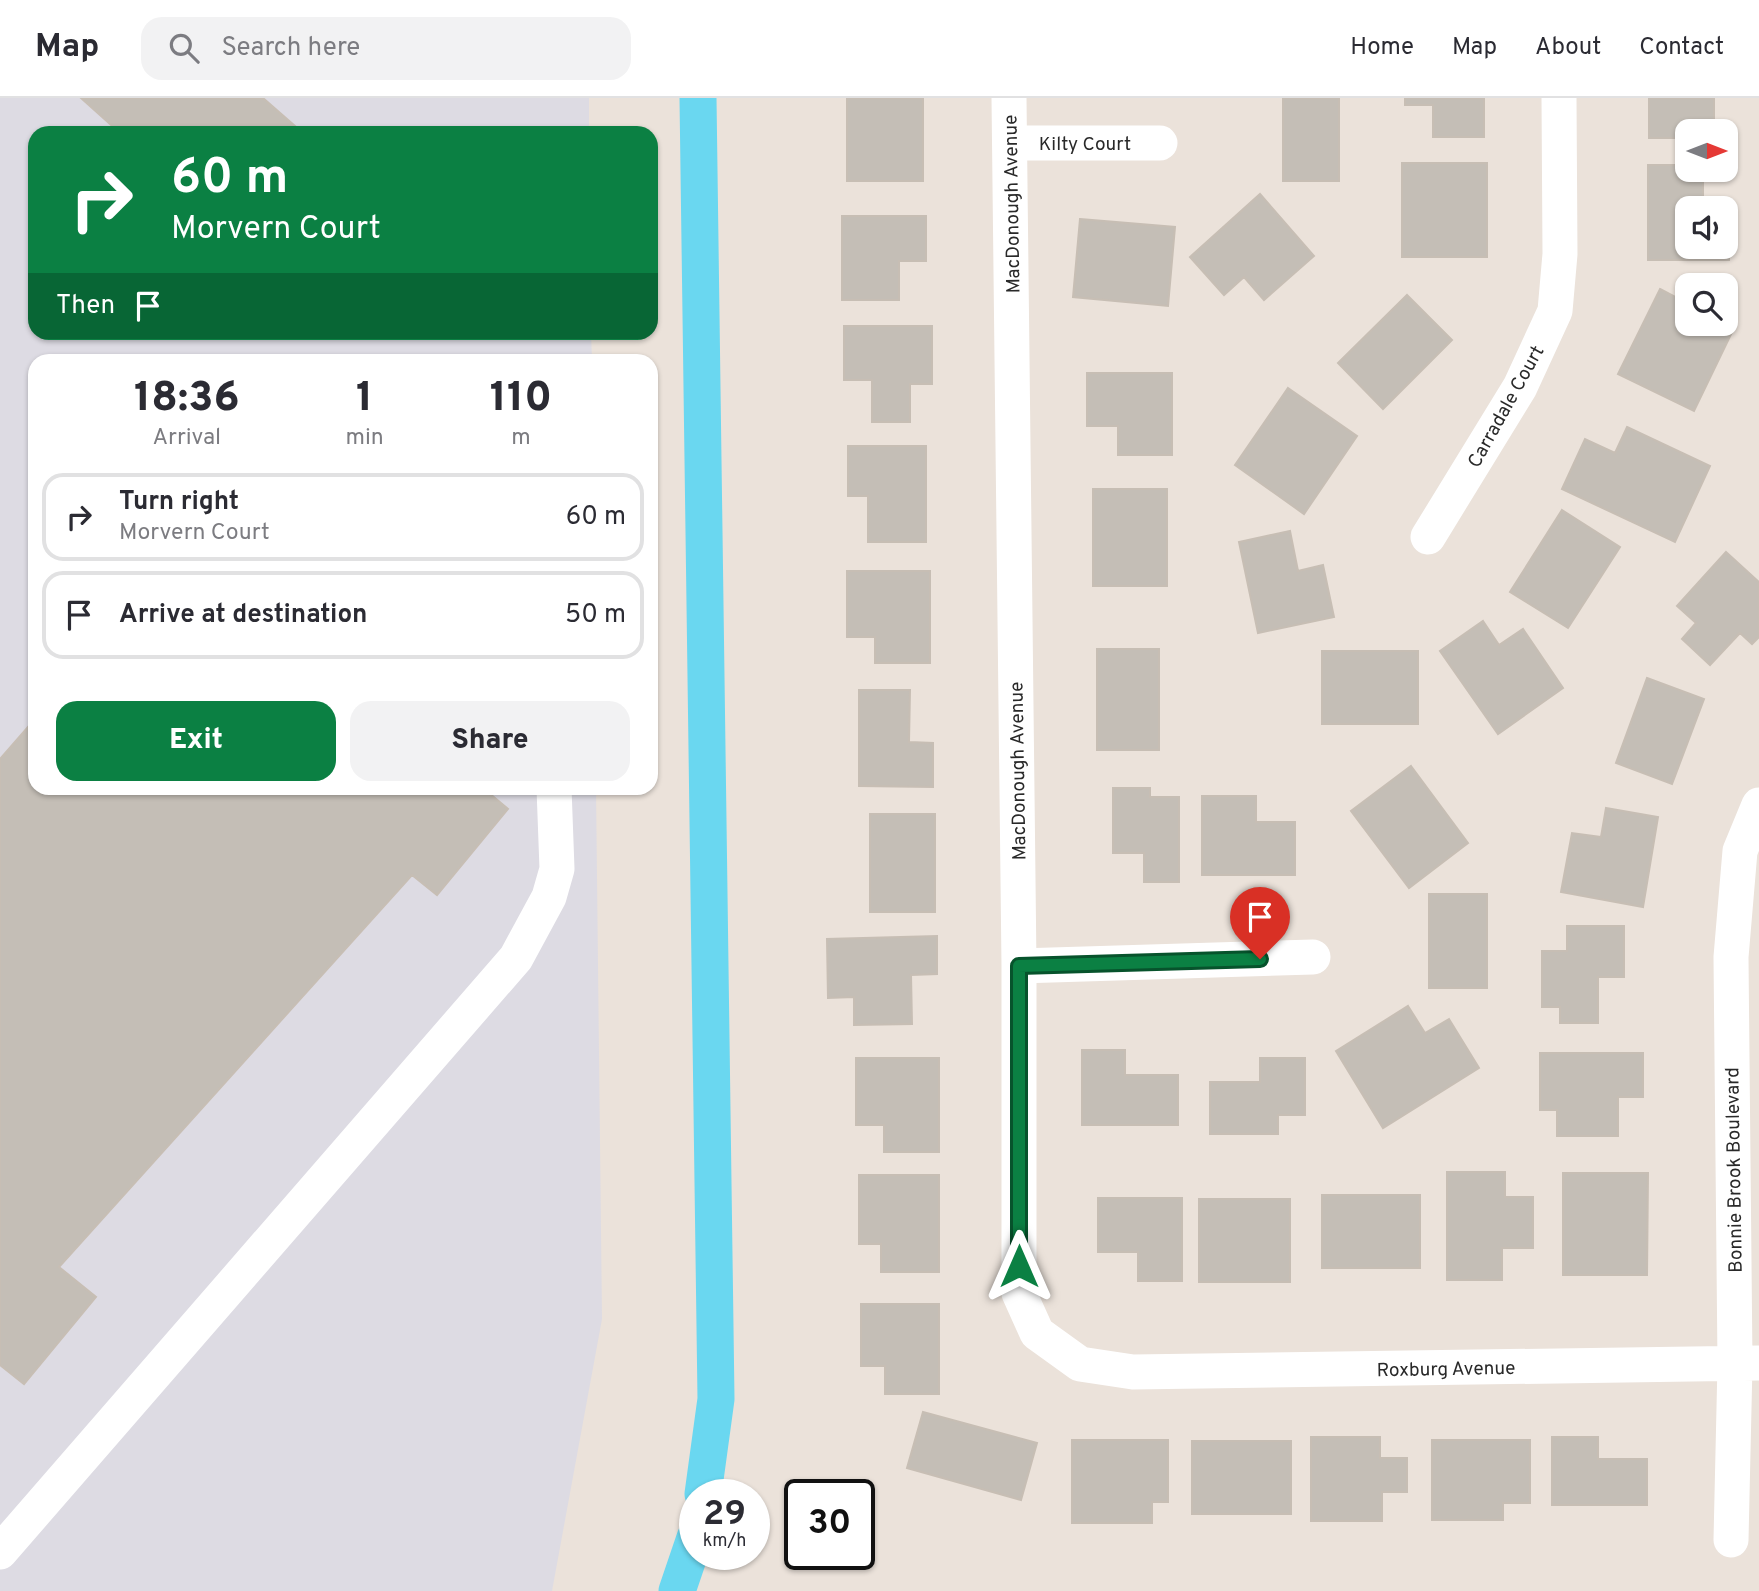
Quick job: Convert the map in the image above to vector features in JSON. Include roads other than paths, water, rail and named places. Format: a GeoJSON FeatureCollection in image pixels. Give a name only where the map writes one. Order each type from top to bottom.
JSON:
{"type":"FeatureCollection","features":[{"type":"Feature","properties":{"kind":"street","name":"MacDonough Avenue"},"geometry":{"type":"LineString","coordinates":[[1009,98],[1019,966],[1019,1293],[1037,1333],[1080,1364],[1133,1372]]}},
{"type":"Feature","properties":{"kind":"street","name":"Carradale Court"},"geometry":{"type":"LineString","coordinates":[[1428,537],[1520,387],[1555,311],[1560,254],[1559,98]]}},
{"type":"Feature","properties":{"kind":"street","name":"Kilty Court"},"geometry":{"type":"LineString","coordinates":[[1010,144],[1160,144]]}},
{"type":"Feature","properties":{"kind":"street"},"geometry":{"type":"LineString","coordinates":[[0,1552],[516,958],[549,898],[557,869],[554,795]]}},
{"type":"Feature","properties":{"kind":"street","name":"Bonnie Brook Boulevard"},"geometry":{"type":"LineString","coordinates":[[1731,1540],[1747,1363],[1731,957],[1740,851],[1759,805]]}},
{"type":"Feature","properties":{"kind":"street"},"geometry":{"type":"LineString","coordinates":[[1019,966],[1313,957]]}},
{"type":"Feature","properties":{"kind":"street","name":"Roxburg Avenue"},"geometry":{"type":"LineString","coordinates":[[1133,1372],[1747,1363]]}},
{"type":"Feature","properties":{"kind":"waterway"},"geometry":{"type":"LineString","coordinates":[[698,98],[716,1399],[705,1479]]}},
{"type":"Feature","properties":{"kind":"waterway"},"geometry":{"type":"LineString","coordinates":[[677,1591],[684,1570]]}}]}
